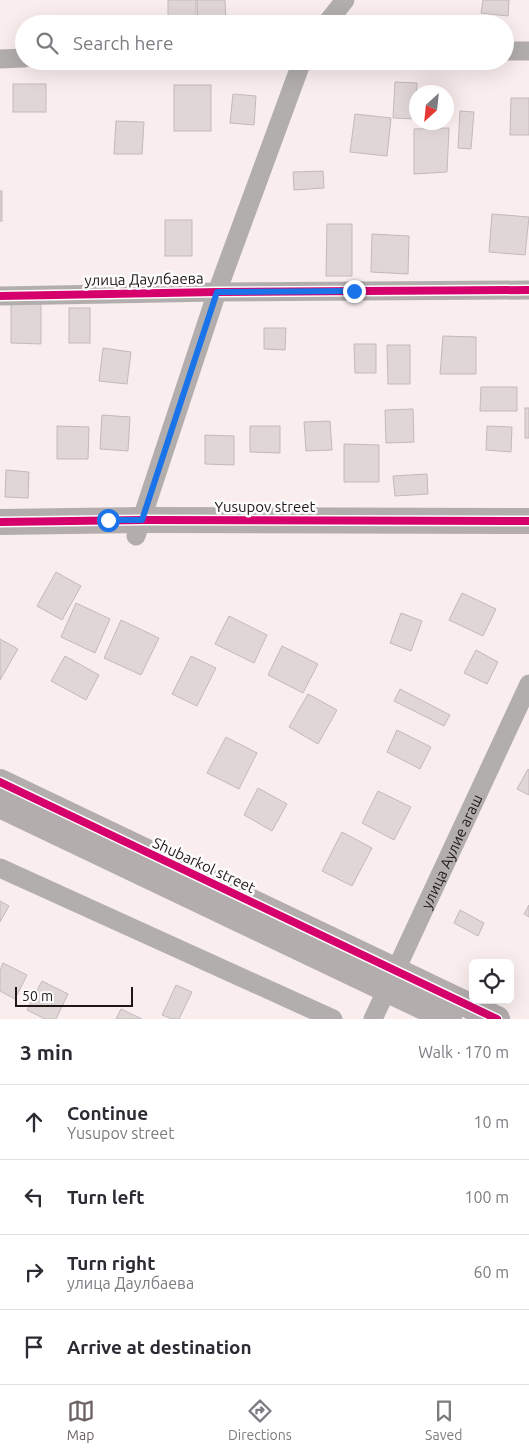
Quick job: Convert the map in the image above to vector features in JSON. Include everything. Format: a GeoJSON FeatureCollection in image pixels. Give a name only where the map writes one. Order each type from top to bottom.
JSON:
{"type":"FeatureCollection","features":[{"type":"Feature","properties":{"kind":"street"},"geometry":{"type":"LineString","coordinates":[[333,15],[344,0]]}},
{"type":"Feature","properties":{"kind":"street"},"geometry":{"type":"LineString","coordinates":[[514,50],[529,50]]}},
{"type":"Feature","properties":{"kind":"street"},"geometry":{"type":"LineString","coordinates":[[0,59],[15,58]]}},
{"type":"Feature","properties":{"kind":"street"},"geometry":{"type":"LineString","coordinates":[[139,528],[217,292],[299,70]]}},
{"type":"Feature","properties":{"kind":"street","name":"улица Даулбаева"},"geometry":{"type":"LineString","coordinates":[[0,296],[217,292],[529,290]]}},
{"type":"Feature","properties":{"kind":"street","name":"Yusupov street"},"geometry":{"type":"LineString","coordinates":[[0,537],[139,528],[529,521]]}},
{"type":"Feature","properties":{"kind":"street","name":"Yusupov street"},"geometry":{"type":"LineString","coordinates":[[0,522],[139,528],[529,538]]}},
{"type":"Feature","properties":{"kind":"street","name":"улица Аулие агаш"},"geometry":{"type":"LineString","coordinates":[[373,1019],[522,721],[529,684]]}},
{"type":"Feature","properties":{"kind":"street","name":"Shubarkol street"},"geometry":{"type":"LineString","coordinates":[[0,782],[392,980],[449,1019]]}},
{"type":"Feature","properties":{"kind":"street","name":"Shubarkol street"},"geometry":{"type":"LineString","coordinates":[[0,805],[392,980]]}},
{"type":"Feature","properties":{"kind":"street"},"geometry":{"type":"LineString","coordinates":[[0,868],[332,1019]]}},
{"type":"Feature","properties":{"kind":"street"},"geometry":{"type":"LineString","coordinates":[[392,980],[497,1019]]}},
{"type":"Feature","properties":{"kind":"building"},"geometry":{"type":"Polygon","coordinates":[[[168,0],[196,0],[196,15],[168,15],[168,0]]]}},
{"type":"Feature","properties":{"kind":"building"},"geometry":{"type":"Polygon","coordinates":[[[197,0],[225,0],[226,15],[198,15],[197,0]]]}},
{"type":"Feature","properties":{"kind":"building"},"geometry":{"type":"Polygon","coordinates":[[[483,0],[509,0],[508,15],[481,13],[483,0]]]}},
{"type":"Feature","properties":{"kind":"building"},"geometry":{"type":"Polygon","coordinates":[[[395,82],[417,83],[417,85],[409,85],[409,119],[393,118],[395,82]]]}},
{"type":"Feature","properties":{"kind":"building"},"geometry":{"type":"Polygon","coordinates":[[[13,84],[46,84],[46,112],[13,112],[13,84]]]}},
{"type":"Feature","properties":{"kind":"building"},"geometry":{"type":"Polygon","coordinates":[[[174,85],[211,85],[211,131],[174,131],[174,85]]]}},
{"type":"Feature","properties":{"kind":"building"},"geometry":{"type":"Polygon","coordinates":[[[233,94],[256,96],[254,125],[230,123],[233,94]]]}},
{"type":"Feature","properties":{"kind":"building"},"geometry":{"type":"Polygon","coordinates":[[[511,98],[529,98],[529,135],[510,135],[511,98]]]}},
{"type":"Feature","properties":{"kind":"building"},"geometry":{"type":"Polygon","coordinates":[[[460,111],[474,112],[471,149],[458,148],[460,111]]]}},
{"type":"Feature","properties":{"kind":"building"},"geometry":{"type":"Polygon","coordinates":[[[355,114],[391,118],[387,156],[350,152],[355,114]]]}},
{"type":"Feature","properties":{"kind":"building"},"geometry":{"type":"Polygon","coordinates":[[[116,121],[144,122],[142,154],[114,154],[116,121]]]}},
{"type":"Feature","properties":{"kind":"building"},"geometry":{"type":"Polygon","coordinates":[[[414,130],[449,130],[447,172],[414,174],[414,130]]]}},
{"type":"Feature","properties":{"kind":"building"},"geometry":{"type":"Polygon","coordinates":[[[323,171],[324,188],[294,190],[293,172],[323,171]]]}},
{"type":"Feature","properties":{"kind":"building"},"geometry":{"type":"Polygon","coordinates":[[[0,191],[2,191],[2,221],[0,221],[0,191]]]}},
{"type":"Feature","properties":{"kind":"building"},"geometry":{"type":"Polygon","coordinates":[[[492,214],[529,217],[525,255],[489,252],[492,214]]]}},
{"type":"Feature","properties":{"kind":"building"},"geometry":{"type":"Polygon","coordinates":[[[165,220],[192,220],[192,256],[165,256],[165,220]]]}},
{"type":"Feature","properties":{"kind":"building"},"geometry":{"type":"Polygon","coordinates":[[[327,224],[352,224],[352,276],[326,276],[327,224]]]}},
{"type":"Feature","properties":{"kind":"building"},"geometry":{"type":"Polygon","coordinates":[[[372,234],[409,236],[408,274],[371,272],[372,234]]]}},
{"type":"Feature","properties":{"kind":"building"},"geometry":{"type":"Polygon","coordinates":[[[11,301],[41,302],[41,344],[11,343],[11,301]]]}},
{"type":"Feature","properties":{"kind":"building"},"geometry":{"type":"Polygon","coordinates":[[[69,308],[90,308],[90,343],[69,343],[69,308]]]}},
{"type":"Feature","properties":{"kind":"building"},"geometry":{"type":"Polygon","coordinates":[[[264,328],[286,328],[285,350],[264,349],[264,328]]]}},
{"type":"Feature","properties":{"kind":"building"},"geometry":{"type":"Polygon","coordinates":[[[443,336],[476,337],[476,374],[440,374],[443,336]]]}},
{"type":"Feature","properties":{"kind":"building"},"geometry":{"type":"Polygon","coordinates":[[[354,344],[376,344],[376,373],[355,373],[354,344]]]}},
{"type":"Feature","properties":{"kind":"building"},"geometry":{"type":"Polygon","coordinates":[[[387,345],[410,345],[410,384],[388,384],[387,345]]]}},
{"type":"Feature","properties":{"kind":"building"},"geometry":{"type":"Polygon","coordinates":[[[103,348],[131,352],[127,384],[99,381],[103,348]]]}},
{"type":"Feature","properties":{"kind":"building"},"geometry":{"type":"Polygon","coordinates":[[[481,387],[517,387],[517,411],[480,411],[481,387]]]}},
{"type":"Feature","properties":{"kind":"building"},"geometry":{"type":"Polygon","coordinates":[[[525,408],[529,408],[529,438],[525,438],[525,408]]]}},
{"type":"Feature","properties":{"kind":"building"},"geometry":{"type":"Polygon","coordinates":[[[413,409],[414,442],[386,443],[385,410],[413,409]]]}},
{"type":"Feature","properties":{"kind":"building"},"geometry":{"type":"Polygon","coordinates":[[[102,415],[130,417],[128,451],[100,449],[102,415]]]}},
{"type":"Feature","properties":{"kind":"building"},"geometry":{"type":"Polygon","coordinates":[[[330,421],[332,450],[306,451],[304,422],[330,421]]]}},
{"type":"Feature","properties":{"kind":"building"},"geometry":{"type":"Polygon","coordinates":[[[57,426],[89,427],[88,459],[57,459],[57,426]]]}},
{"type":"Feature","properties":{"kind":"building"},"geometry":{"type":"Polygon","coordinates":[[[250,426],[280,426],[280,453],[250,452],[250,426]]]}},
{"type":"Feature","properties":{"kind":"building"},"geometry":{"type":"Polygon","coordinates":[[[487,426],[512,427],[511,452],[486,450],[487,426]]]}},
{"type":"Feature","properties":{"kind":"building"},"geometry":{"type":"Polygon","coordinates":[[[205,435],[234,436],[234,465],[205,464],[205,435]]]}},
{"type":"Feature","properties":{"kind":"building"},"geometry":{"type":"Polygon","coordinates":[[[344,444],[379,445],[379,482],[344,482],[344,444]]]}},
{"type":"Feature","properties":{"kind":"building"},"geometry":{"type":"Polygon","coordinates":[[[6,470],[29,472],[28,498],[5,497],[6,470]]]}},
{"type":"Feature","properties":{"kind":"building"},"geometry":{"type":"Polygon","coordinates":[[[427,474],[428,494],[395,496],[393,476],[427,474]]]}},
{"type":"Feature","properties":{"kind":"building"},"geometry":{"type":"Polygon","coordinates":[[[56,572],[81,586],[62,620],[37,606],[56,572]]]}},
{"type":"Feature","properties":{"kind":"building"},"geometry":{"type":"Polygon","coordinates":[[[462,593],[496,609],[483,636],[449,620],[462,593]]]}},
{"type":"Feature","properties":{"kind":"building"},"geometry":{"type":"Polygon","coordinates":[[[76,603],[110,619],[95,653],[61,637],[76,603]]]}},
{"type":"Feature","properties":{"kind":"building"},"geometry":{"type":"Polygon","coordinates":[[[401,613],[422,621],[411,651],[390,643],[401,613]]]}},
{"type":"Feature","properties":{"kind":"building"},"geometry":{"type":"Polygon","coordinates":[[[229,616],[267,635],[254,663],[215,644],[229,616]]]}},
{"type":"Feature","properties":{"kind":"building"},"geometry":{"type":"Polygon","coordinates":[[[121,620],[159,638],[141,675],[104,658],[121,620]]]}},
{"type":"Feature","properties":{"kind":"building"},"geometry":{"type":"Polygon","coordinates":[[[0,639],[18,649],[0,680],[0,639]]]}},
{"type":"Feature","properties":{"kind":"building"},"geometry":{"type":"Polygon","coordinates":[[[282,646],[318,664],[303,693],[268,675],[282,646]]]}},
{"type":"Feature","properties":{"kind":"building"},"geometry":{"type":"Polygon","coordinates":[[[476,650],[498,662],[487,684],[464,673],[476,650]]]}},
{"type":"Feature","properties":{"kind":"building"},"geometry":{"type":"Polygon","coordinates":[[[65,656],[99,675],[86,700],[51,681],[65,656]]]}},
{"type":"Feature","properties":{"kind":"building"},"geometry":{"type":"Polygon","coordinates":[[[191,656],[216,668],[197,706],[172,694],[191,656]]]}},
{"type":"Feature","properties":{"kind":"building"},"geometry":{"type":"Polygon","coordinates":[[[400,689],[450,715],[444,726],[394,701],[400,689]]]}},
{"type":"Feature","properties":{"kind":"building"},"geometry":{"type":"Polygon","coordinates":[[[308,694],[337,710],[318,744],[289,727],[308,694]]]}},
{"type":"Feature","properties":{"kind":"building"},"geometry":{"type":"Polygon","coordinates":[[[397,730],[431,747],[420,769],[387,752],[397,730]]]}},
{"type":"Feature","properties":{"kind":"building"},"geometry":{"type":"Polygon","coordinates":[[[226,737],[257,753],[239,789],[207,773],[226,737]]]}},
{"type":"Feature","properties":{"kind":"building"},"geometry":{"type":"Polygon","coordinates":[[[529,770],[529,795],[517,789],[529,770]]]}},
{"type":"Feature","properties":{"kind":"building"},"geometry":{"type":"Polygon","coordinates":[[[258,788],[287,804],[272,831],[244,815],[258,788]]]}},
{"type":"Feature","properties":{"kind":"building"},"geometry":{"type":"Polygon","coordinates":[[[378,791],[411,807],[394,840],[362,823],[378,791]]]}},
{"type":"Feature","properties":{"kind":"building"},"geometry":{"type":"Polygon","coordinates":[[[342,832],[372,848],[352,886],[322,871],[342,832]]]}},
{"type":"Feature","properties":{"kind":"building"},"geometry":{"type":"Polygon","coordinates":[[[0,901],[9,906],[0,922],[0,901]]]}},
{"type":"Feature","properties":{"kind":"building"},"geometry":{"type":"Polygon","coordinates":[[[529,905],[529,917],[524,914],[529,905]]]}},
{"type":"Feature","properties":{"kind":"building"},"geometry":{"type":"Polygon","coordinates":[[[460,910],[484,923],[478,936],[454,923],[460,910]]]}},
{"type":"Feature","properties":{"kind":"building"},"geometry":{"type":"Polygon","coordinates":[[[3,963],[27,975],[15,999],[0,991],[0,970],[3,963]]]}},
{"type":"Feature","properties":{"kind":"building"},"geometry":{"type":"Polygon","coordinates":[[[42,981],[68,994],[56,1019],[45,1019],[27,1010],[42,981]]]}},
{"type":"Feature","properties":{"kind":"building"},"geometry":{"type":"Polygon","coordinates":[[[176,985],[192,992],[179,1019],[172,1019],[162,1015],[176,985]]]}},
{"type":"Feature","properties":{"kind":"building"},"geometry":{"type":"Polygon","coordinates":[[[121,1009],[142,1019],[116,1019],[121,1009]]]}},
{"type":"Feature","properties":{"kind":"cycle path"},"geometry":{"type":"LineString","coordinates":[[0,296],[217,292],[529,290]]}},
{"type":"Feature","properties":{"kind":"cycle path"},"geometry":{"type":"LineString","coordinates":[[0,522],[142,520],[529,521]]}},
{"type":"Feature","properties":{"kind":"cycle path"},"geometry":{"type":"LineString","coordinates":[[0,782],[497,1019]]}},
{"type":"Feature","properties":{"kind":"route"},"geometry":{"type":"LineString","coordinates":[[108,520],[142,520],[217,292],[354,291]]}}]}
